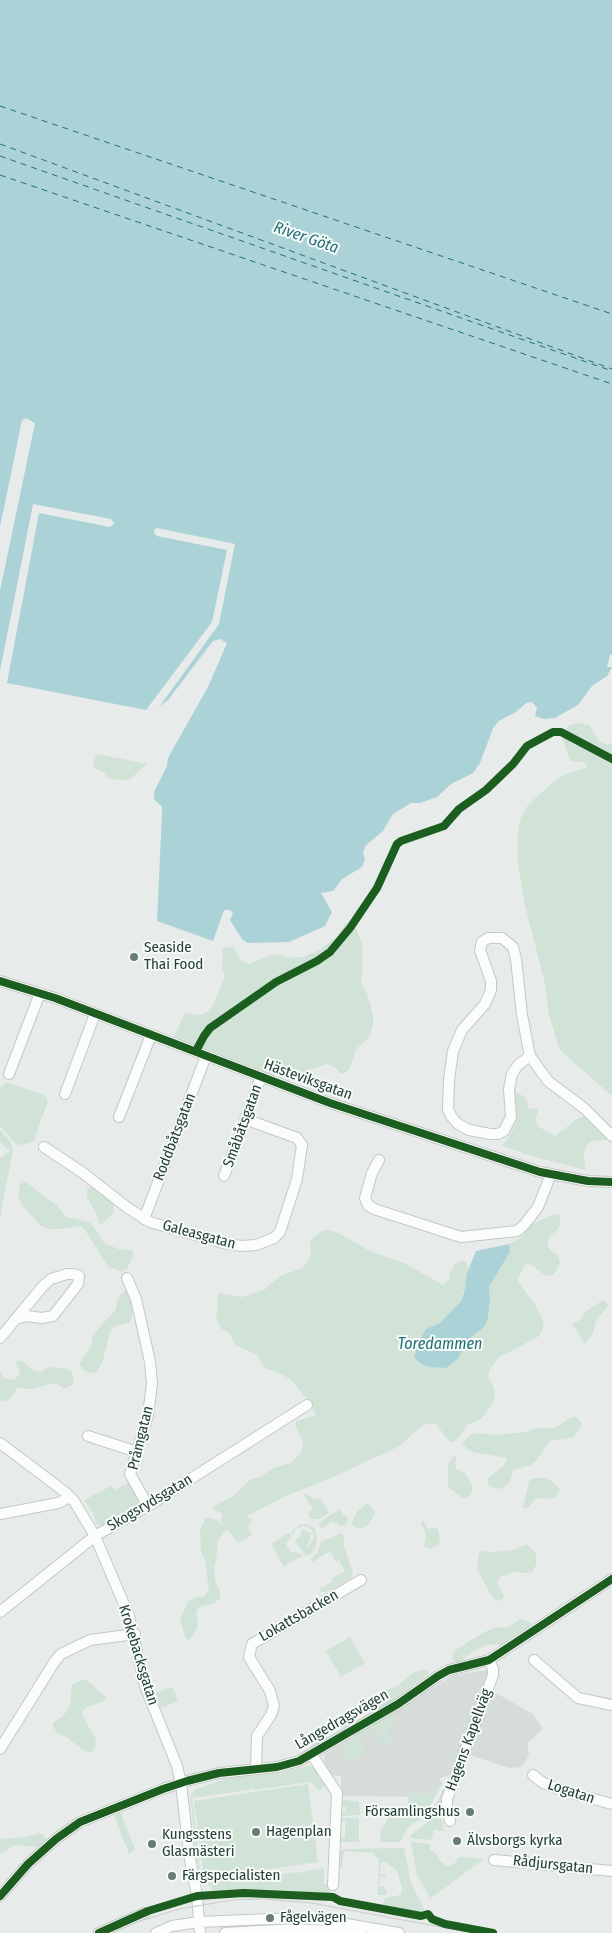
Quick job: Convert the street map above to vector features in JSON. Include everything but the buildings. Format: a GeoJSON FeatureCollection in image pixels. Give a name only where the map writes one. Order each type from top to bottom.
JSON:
{"type":"FeatureCollection","features":[{"type":"Feature","properties":{"kind":"street"},"geometry":{"type":"LineString","coordinates":[[530,1056],[518,1065],[512,1074],[508,1089],[511,1117],[504,1130],[498,1134],[469,1130],[458,1124],[451,1116],[448,1109],[453,1051],[462,1030],[485,1004],[491,990],[491,981],[480,950],[482,942],[488,938],[502,938],[513,947],[522,1015],[530,1056],[548,1081],[585,1108],[612,1136]]}},
{"type":"Feature","properties":{"kind":"street","name":"Hästeviksgatan"},"geometry":{"type":"LineString","coordinates":[[0,981],[40,993],[330,1103],[550,1174],[588,1181],[612,1182]]}},
{"type":"Feature","properties":{"kind":"street"},"geometry":{"type":"LineString","coordinates":[[9,1074],[40,993]]}},
{"type":"Feature","properties":{"kind":"street"},"geometry":{"type":"LineString","coordinates":[[65,1094],[95,1014]]}},
{"type":"Feature","properties":{"kind":"street"},"geometry":{"type":"LineString","coordinates":[[119,1116],[151,1035]]}},
{"type":"Feature","properties":{"kind":"street","name":"Roddbåtsgatan"},"geometry":{"type":"LineString","coordinates":[[144,1219],[206,1056]]}},
{"type":"Feature","properties":{"kind":"street","name":"Småbåtsgatan"},"geometry":{"type":"LineString","coordinates":[[224,1176],[261,1077]]}},
{"type":"Feature","properties":{"kind":"street","name":"Galeasgatan"},"geometry":{"type":"LineString","coordinates":[[44,1147],[83,1173],[144,1219],[240,1246],[263,1243],[277,1236],[284,1223],[296,1179],[302,1145],[297,1138],[245,1119]]}},
{"type":"Feature","properties":{"kind":"street"},"geometry":{"type":"LineString","coordinates":[[379,1160],[372,1173],[365,1198],[368,1205],[374,1209],[461,1237],[517,1230],[525,1224],[538,1207],[550,1174]]}},
{"type":"Feature","properties":{"kind":"street"},"geometry":{"type":"LineString","coordinates":[[0,1338],[16,1319],[51,1279],[67,1274],[78,1276],[78,1284],[53,1316],[38,1318],[27,1316],[16,1319]]}},
{"type":"Feature","properties":{"kind":"street","name":"Pråmgatan"},"geometry":{"type":"LineString","coordinates":[[127,1278],[138,1306],[150,1362],[151,1378],[148,1415],[130,1474],[148,1506]]}},
{"type":"Feature","properties":{"kind":"street","name":"Skogsrydsgatan"},"geometry":{"type":"LineString","coordinates":[[0,1612],[95,1536],[148,1506],[307,1405]]}},
{"type":"Feature","properties":{"kind":"street"},"geometry":{"type":"LineString","coordinates":[[88,1436],[137,1452]]}},
{"type":"Feature","properties":{"kind":"street","name":"Krokebacksgatan"},"geometry":{"type":"LineString","coordinates":[[0,1443],[70,1497],[95,1536],[129,1616],[135,1634],[146,1686],[177,1766],[181,1783],[200,1928]]}},
{"type":"Feature","properties":{"kind":"street"},"geometry":{"type":"LineString","coordinates":[[0,1514],[58,1503],[70,1497]]}},
{"type":"Feature","properties":{"kind":"street","name":"Långedragsvägen"},"geometry":{"type":"LineString","coordinates":[[0,1896],[28,1864],[56,1839],[80,1822],[181,1783],[219,1773],[288,1765],[312,1755],[398,1704],[438,1676],[450,1670],[489,1660],[612,1579]]}},
{"type":"Feature","properties":{"kind":"street","name":"Lokattsbacken"},"geometry":{"type":"LineString","coordinates":[[256,1769],[257,1736],[271,1715],[274,1706],[270,1691],[249,1657],[252,1644],[361,1580]]}},
{"type":"Feature","properties":{"kind":"street"},"geometry":{"type":"LineString","coordinates":[[0,1749],[58,1657],[90,1640],[135,1634]]}},
{"type":"Feature","properties":{"kind":"street","name":"Hagens Kapellväg"},"geometry":{"type":"LineString","coordinates":[[450,1821],[446,1808],[447,1799],[493,1675],[493,1669],[489,1660]]}},
{"type":"Feature","properties":{"kind":"street"},"geometry":{"type":"LineString","coordinates":[[534,1660],[578,1698],[612,1705]]}},
{"type":"Feature","properties":{"kind":"street"},"geometry":{"type":"LineString","coordinates":[[312,1755],[337,1793],[333,1885]]}},
{"type":"Feature","properties":{"kind":"street","name":"Logatan"},"geometry":{"type":"LineString","coordinates":[[533,1775],[543,1783],[567,1792],[612,1804]]}},
{"type":"Feature","properties":{"kind":"street","name":"Rådjursgatan"},"geometry":{"type":"LineString","coordinates":[[494,1860],[612,1871]]}},
{"type":"Feature","properties":{"kind":"street"},"geometry":{"type":"LineString","coordinates":[[99,1933],[144,1913]]}},
{"type":"Feature","properties":{"kind":"street"},"geometry":{"type":"LineString","coordinates":[[156,1933],[172,1926],[200,1928],[295,1918],[323,1920],[399,1933]]}},
{"type":"Feature","properties":{"kind":"street"},"geometry":{"type":"LineString","coordinates":[[225,1933],[296,1929],[361,1933]]}},
{"type":"Feature","properties":{"kind":"shaded area"},"geometry":{"type":"Polygon","coordinates":[[[489,1670],[490,1673],[452,1774],[440,1778],[433,1797],[341,1796],[341,1776],[327,1775],[324,1755],[454,1675],[489,1670]]]}},
{"type":"Feature","properties":{"kind":"shaded area"},"geometry":{"type":"Polygon","coordinates":[[[492,1691],[533,1714],[543,1729],[527,1743],[529,1754],[525,1763],[520,1767],[509,1768],[467,1754],[492,1691]]]}},
{"type":"Feature","properties":{"kind":"green space"},"geometry":{"type":"Polygon","coordinates":[[[581,723],[589,725],[599,741],[607,745],[612,743],[612,1096],[560,1050],[549,1015],[545,984],[525,905],[517,860],[518,829],[521,817],[528,805],[555,780],[568,773],[586,768],[586,763],[570,761],[562,735],[569,725],[581,723]]]}},
{"type":"Feature","properties":{"kind":"green space"},"geometry":{"type":"Polygon","coordinates":[[[96,754],[147,764],[129,780],[109,779],[103,772],[93,768],[96,754]]]}},
{"type":"Feature","properties":{"kind":"green space"},"geometry":{"type":"Polygon","coordinates":[[[345,924],[355,926],[362,943],[363,970],[361,982],[367,993],[373,1015],[373,1026],[369,1038],[356,1049],[350,1068],[345,1073],[340,1073],[334,1067],[327,1064],[307,1071],[301,1082],[276,1072],[272,1079],[173,1039],[185,1013],[201,1015],[209,1010],[214,1003],[225,976],[222,970],[223,948],[233,947],[242,961],[249,964],[274,954],[287,958],[304,957],[319,950],[337,937],[345,924]]]}},
{"type":"Feature","properties":{"kind":"green space"},"geometry":{"type":"Polygon","coordinates":[[[6,1083],[45,1095],[48,1101],[34,1140],[30,1143],[17,1145],[0,1126],[0,1088],[6,1083]]]}},
{"type":"Feature","properties":{"kind":"green space"},"geometry":{"type":"Polygon","coordinates":[[[515,1091],[526,1098],[528,1108],[538,1110],[535,1121],[539,1127],[555,1136],[577,1119],[587,1115],[610,1139],[592,1141],[587,1145],[584,1153],[585,1170],[502,1146],[512,1132],[517,1118],[515,1091]]]}},
{"type":"Feature","properties":{"kind":"green space"},"geometry":{"type":"Polygon","coordinates":[[[0,1130],[11,1143],[13,1151],[0,1221],[0,1158],[10,1151],[0,1142],[0,1130]]]}},
{"type":"Feature","properties":{"kind":"green space"},"geometry":{"type":"Polygon","coordinates":[[[21,1180],[56,1205],[66,1217],[89,1222],[104,1243],[118,1249],[132,1250],[133,1256],[127,1269],[121,1271],[108,1267],[85,1230],[80,1226],[49,1229],[41,1226],[22,1205],[18,1197],[21,1180]]]}},
{"type":"Feature","properties":{"kind":"green space"},"geometry":{"type":"Polygon","coordinates":[[[92,1186],[110,1198],[113,1203],[114,1209],[112,1214],[102,1224],[98,1223],[98,1217],[87,1197],[87,1190],[92,1186]]]}},
{"type":"Feature","properties":{"kind":"green space"},"geometry":{"type":"Polygon","coordinates":[[[555,1214],[560,1216],[560,1223],[558,1229],[550,1236],[547,1243],[550,1250],[558,1256],[560,1262],[557,1270],[552,1275],[546,1276],[532,1265],[527,1264],[517,1280],[535,1305],[544,1323],[542,1330],[539,1336],[498,1358],[490,1369],[488,1376],[494,1388],[495,1398],[481,1419],[467,1425],[461,1435],[452,1443],[434,1423],[424,1425],[400,1446],[322,1482],[288,1495],[247,1516],[253,1520],[248,1526],[252,1535],[238,1543],[227,1529],[218,1540],[214,1568],[215,1581],[220,1591],[220,1598],[214,1604],[198,1608],[196,1613],[198,1624],[196,1630],[189,1640],[186,1639],[180,1619],[188,1602],[194,1598],[204,1596],[209,1589],[205,1561],[201,1551],[200,1529],[206,1518],[213,1518],[225,1526],[221,1521],[223,1514],[213,1509],[214,1506],[233,1496],[250,1480],[261,1477],[271,1469],[290,1463],[298,1456],[302,1450],[303,1441],[295,1426],[296,1421],[316,1415],[308,1400],[290,1379],[265,1368],[256,1354],[235,1345],[230,1333],[219,1326],[216,1316],[217,1296],[219,1293],[242,1297],[264,1290],[280,1276],[303,1268],[311,1255],[310,1240],[322,1231],[328,1230],[336,1232],[370,1251],[404,1263],[443,1285],[450,1278],[450,1273],[455,1264],[461,1261],[466,1262],[468,1266],[467,1278],[461,1301],[440,1323],[426,1329],[418,1342],[414,1356],[446,1368],[458,1359],[468,1340],[485,1326],[490,1301],[489,1287],[510,1252],[509,1244],[519,1239],[532,1224],[555,1214]]]}},
{"type":"Feature","properties":{"kind":"green space"},"geometry":{"type":"Polygon","coordinates":[[[125,1290],[130,1293],[133,1304],[132,1318],[129,1323],[115,1326],[110,1332],[102,1364],[96,1372],[90,1373],[85,1371],[79,1364],[92,1344],[92,1336],[116,1309],[117,1299],[125,1290]]]}},
{"type":"Feature","properties":{"kind":"green space"},"geometry":{"type":"Polygon","coordinates":[[[602,1301],[609,1305],[596,1320],[593,1333],[585,1344],[572,1324],[580,1320],[586,1311],[602,1301]]]}},
{"type":"Feature","properties":{"kind":"green space"},"geometry":{"type":"Polygon","coordinates":[[[17,1361],[22,1361],[34,1371],[42,1372],[47,1367],[68,1369],[72,1372],[74,1384],[64,1389],[55,1383],[31,1389],[17,1388],[10,1399],[6,1401],[0,1400],[0,1371],[3,1377],[10,1380],[15,1379],[20,1371],[16,1365],[17,1361]]]}},
{"type":"Feature","properties":{"kind":"green space"},"geometry":{"type":"Polygon","coordinates":[[[571,1417],[576,1417],[582,1426],[573,1437],[551,1440],[531,1465],[513,1470],[510,1482],[501,1489],[490,1487],[487,1482],[488,1478],[505,1465],[507,1458],[473,1452],[468,1450],[462,1443],[470,1435],[476,1433],[497,1435],[526,1432],[537,1428],[555,1428],[571,1417]]]}},
{"type":"Feature","properties":{"kind":"green space"},"geometry":{"type":"Polygon","coordinates":[[[455,1456],[457,1457],[455,1462],[456,1469],[465,1473],[473,1490],[469,1496],[463,1498],[448,1487],[448,1465],[455,1456]]]}},
{"type":"Feature","properties":{"kind":"green space"},"geometry":{"type":"Polygon","coordinates":[[[533,1478],[544,1478],[552,1481],[560,1490],[554,1499],[537,1498],[528,1507],[523,1508],[529,1481],[533,1478]]]}},
{"type":"Feature","properties":{"kind":"green space"},"geometry":{"type":"Polygon","coordinates":[[[130,1481],[140,1501],[138,1505],[103,1525],[96,1524],[94,1515],[85,1501],[86,1499],[111,1486],[115,1490],[130,1481]]]}},
{"type":"Feature","properties":{"kind":"green space"},"geometry":{"type":"Polygon","coordinates":[[[306,1493],[314,1500],[320,1498],[329,1513],[319,1519],[311,1519],[307,1513],[313,1510],[304,1495],[306,1493]]]}},
{"type":"Feature","properties":{"kind":"green space"},"geometry":{"type":"Polygon","coordinates":[[[368,1502],[375,1512],[374,1516],[367,1526],[359,1529],[351,1524],[357,1512],[368,1502]]]}},
{"type":"Feature","properties":{"kind":"green space"},"geometry":{"type":"Polygon","coordinates":[[[340,1509],[348,1518],[347,1523],[341,1527],[339,1524],[331,1522],[322,1528],[320,1527],[319,1524],[323,1520],[340,1509]]]}},
{"type":"Feature","properties":{"kind":"green space"},"geometry":{"type":"Polygon","coordinates":[[[423,1520],[428,1529],[433,1527],[438,1529],[440,1544],[430,1549],[424,1546],[426,1535],[421,1523],[423,1520]]]}},
{"type":"Feature","properties":{"kind":"green space"},"geometry":{"type":"Polygon","coordinates":[[[307,1524],[315,1528],[317,1541],[312,1553],[306,1556],[295,1541],[300,1536],[302,1529],[311,1533],[307,1550],[314,1537],[312,1530],[303,1526],[296,1529],[293,1535],[291,1532],[300,1525],[307,1524]]]}},
{"type":"Feature","properties":{"kind":"green space"},"geometry":{"type":"Polygon","coordinates":[[[289,1533],[292,1537],[287,1542],[287,1547],[291,1552],[299,1553],[302,1556],[284,1567],[271,1544],[289,1533]]]}},
{"type":"Feature","properties":{"kind":"green space"},"geometry":{"type":"Polygon","coordinates":[[[342,1533],[344,1536],[344,1546],[353,1573],[351,1578],[326,1592],[321,1592],[319,1589],[332,1582],[331,1579],[345,1571],[339,1560],[336,1562],[330,1551],[312,1562],[310,1560],[317,1553],[321,1542],[342,1533]]]}},
{"type":"Feature","properties":{"kind":"green space"},"geometry":{"type":"Polygon","coordinates":[[[526,1544],[536,1553],[536,1565],[532,1572],[514,1572],[500,1577],[497,1583],[504,1596],[502,1600],[498,1601],[492,1597],[477,1569],[479,1553],[513,1550],[526,1544]]]}},
{"type":"Feature","properties":{"kind":"green space"},"geometry":{"type":"Polygon","coordinates":[[[520,1619],[530,1622],[531,1626],[504,1646],[489,1644],[472,1652],[458,1664],[452,1658],[454,1651],[481,1634],[493,1628],[508,1627],[520,1619]]]}},
{"type":"Feature","properties":{"kind":"green space"},"geometry":{"type":"Polygon","coordinates":[[[350,1637],[365,1663],[341,1677],[326,1651],[350,1637]]]}},
{"type":"Feature","properties":{"kind":"green space"},"geometry":{"type":"Polygon","coordinates":[[[426,1670],[429,1673],[381,1709],[375,1710],[371,1707],[362,1711],[345,1727],[333,1727],[329,1731],[327,1738],[319,1746],[312,1748],[310,1744],[312,1739],[332,1719],[342,1717],[352,1709],[362,1706],[382,1691],[396,1687],[413,1673],[426,1670]]]}},
{"type":"Feature","properties":{"kind":"green space"},"geometry":{"type":"Polygon","coordinates":[[[83,1679],[106,1697],[104,1701],[85,1708],[82,1712],[96,1739],[94,1750],[90,1752],[85,1751],[66,1737],[58,1734],[53,1723],[63,1716],[70,1706],[72,1685],[83,1679]]]}},
{"type":"Feature","properties":{"kind":"green space"},"geometry":{"type":"Polygon","coordinates":[[[173,1687],[178,1701],[161,1708],[155,1693],[173,1687]]]}},
{"type":"Feature","properties":{"kind":"green space"},"geometry":{"type":"Polygon","coordinates":[[[394,1712],[396,1721],[386,1729],[392,1740],[384,1745],[379,1745],[376,1742],[381,1738],[375,1729],[359,1739],[365,1749],[364,1755],[358,1758],[342,1758],[343,1744],[394,1712]]]}},
{"type":"Feature","properties":{"kind":"green space"},"geometry":{"type":"Polygon","coordinates":[[[314,1766],[327,1784],[318,1791],[310,1782],[253,1790],[252,1788],[192,1798],[201,1877],[196,1856],[190,1798],[194,1790],[224,1779],[284,1772],[314,1766]]]}},
{"type":"Feature","properties":{"kind":"green space"},"geometry":{"type":"Polygon","coordinates":[[[438,1780],[442,1784],[426,1814],[407,1829],[400,1842],[380,1842],[381,1829],[388,1819],[390,1808],[408,1806],[408,1794],[432,1794],[438,1780]]]}},
{"type":"Feature","properties":{"kind":"green space"},"geometry":{"type":"Polygon","coordinates":[[[450,1781],[441,1815],[444,1831],[434,1830],[431,1840],[410,1838],[411,1835],[434,1817],[431,1814],[447,1782],[450,1781]]]}},
{"type":"Feature","properties":{"kind":"green space","name":"Hagenplan"},"geometry":{"type":"Polygon","coordinates":[[[308,1784],[318,1862],[204,1879],[194,1801],[308,1784]]]}},
{"type":"Feature","properties":{"kind":"green space"},"geometry":{"type":"Polygon","coordinates":[[[341,1801],[359,1802],[360,1815],[341,1816],[340,1813],[345,1813],[346,1807],[341,1806],[341,1801]]]}},
{"type":"Feature","properties":{"kind":"green space"},"geometry":{"type":"Polygon","coordinates":[[[120,1811],[135,1849],[129,1854],[113,1813],[120,1811]]]}},
{"type":"Feature","properties":{"kind":"green space"},"geometry":{"type":"Polygon","coordinates":[[[340,1818],[357,1818],[359,1820],[359,1842],[339,1842],[339,1837],[345,1837],[345,1821],[340,1820],[340,1818]]]}},
{"type":"Feature","properties":{"kind":"green space"},"geometry":{"type":"Polygon","coordinates":[[[40,1833],[46,1839],[42,1845],[36,1847],[15,1845],[0,1854],[0,1839],[26,1837],[40,1833]]]}},
{"type":"Feature","properties":{"kind":"green space"},"geometry":{"type":"Polygon","coordinates":[[[411,1842],[430,1844],[430,1850],[434,1851],[440,1861],[449,1866],[455,1863],[459,1857],[484,1859],[431,1898],[417,1876],[411,1842]]]}},
{"type":"Feature","properties":{"kind":"green space"},"geometry":{"type":"Polygon","coordinates":[[[404,1848],[411,1883],[424,1909],[423,1913],[420,1914],[383,1905],[385,1898],[401,1894],[402,1887],[397,1871],[386,1862],[381,1862],[380,1874],[385,1874],[385,1877],[380,1877],[379,1886],[384,1887],[387,1893],[386,1895],[378,1895],[379,1859],[381,1859],[375,1857],[375,1853],[344,1851],[342,1866],[339,1866],[339,1853],[344,1849],[404,1848]]]}},
{"type":"Feature","properties":{"kind":"green space"},"geometry":{"type":"Polygon","coordinates":[[[324,1868],[324,1884],[331,1884],[330,1894],[258,1891],[219,1894],[207,1883],[259,1876],[264,1878],[264,1876],[303,1873],[324,1868]]]}},
{"type":"Feature","properties":{"kind":"water","name":"River Göta"},"geometry":{"type":"Polygon","coordinates":[[[0,0],[612,0],[612,654],[610,655],[607,667],[612,667],[607,676],[592,686],[578,705],[555,718],[544,719],[535,716],[537,708],[532,702],[526,703],[516,712],[499,721],[493,728],[480,763],[473,773],[451,784],[437,797],[420,803],[411,803],[393,814],[383,831],[366,845],[363,852],[365,860],[362,867],[342,879],[333,891],[321,893],[332,912],[325,926],[289,942],[247,943],[242,939],[230,920],[233,913],[230,910],[224,910],[213,941],[157,921],[162,807],[154,799],[154,792],[167,766],[168,758],[208,687],[227,643],[220,639],[213,641],[168,700],[160,706],[146,710],[7,683],[0,686],[0,0]]]}},
{"type":"Feature","properties":{"kind":"water","name":"Toredammen"},"geometry":{"type":"Polygon","coordinates":[[[509,1244],[510,1252],[489,1287],[490,1301],[485,1326],[468,1340],[458,1359],[446,1368],[428,1367],[420,1363],[414,1357],[418,1342],[426,1329],[440,1323],[461,1301],[467,1273],[476,1251],[509,1244]]]}},
{"type":"Feature","properties":{"kind":"pier"},"geometry":{"type":"Polygon","coordinates":[[[26,418],[35,423],[0,591],[0,527],[22,420],[26,418]]]}},
{"type":"Feature","properties":{"kind":"pier"},"geometry":{"type":"Polygon","coordinates":[[[33,504],[111,519],[114,523],[110,527],[39,513],[7,683],[0,686],[0,671],[33,504]]]}},
{"type":"Feature","properties":{"kind":"pier"},"geometry":{"type":"Polygon","coordinates":[[[157,528],[235,544],[219,624],[160,706],[146,710],[212,622],[227,550],[157,536],[154,530],[157,528]]]}},
{"type":"Feature","properties":{"kind":"ferry route"},"geometry":{"type":"LineString","coordinates":[[0,106],[612,314]]}},
{"type":"Feature","properties":{"kind":"ferry route"},"geometry":{"type":"LineString","coordinates":[[0,144],[612,369]]}},
{"type":"Feature","properties":{"kind":"ferry route"},"geometry":{"type":"LineString","coordinates":[[0,156],[612,371]]}},
{"type":"Feature","properties":{"kind":"ferry route"},"geometry":{"type":"LineString","coordinates":[[0,175],[612,384]]}},
{"type":"Feature","properties":{"kind":"tram line"},"geometry":{"type":"LineString","coordinates":[[112,1933],[137,1922],[179,1909],[233,1900],[263,1899],[312,1903],[473,1933]]}},
{"type":"Feature","properties":{"kind":"cycle path"},"geometry":{"type":"LineString","coordinates":[[197,1049],[210,1028],[276,982],[317,961],[330,952],[350,928],[377,888],[397,844],[444,826],[459,809],[486,790],[513,764],[527,746],[553,732],[561,732],[612,759]]}},
{"type":"Feature","properties":{"kind":"cycle path"},"geometry":{"type":"LineString","coordinates":[[0,981],[55,998],[330,1103],[540,1172],[588,1181],[612,1182]]}},
{"type":"Feature","properties":{"kind":"cycle path"},"geometry":{"type":"LineString","coordinates":[[0,1896],[28,1864],[56,1839],[80,1822],[187,1781],[219,1773],[277,1767],[299,1761],[398,1704],[449,1670],[489,1660],[612,1579]]}},
{"type":"Feature","properties":{"kind":"cycle path"},"geometry":{"type":"LineString","coordinates":[[99,1933],[148,1911],[197,1896],[244,1893],[333,1897],[340,1901],[421,1916],[428,1914],[432,1919],[445,1924],[493,1933]]}},
{"type":"Feature","properties":{"kind":"place","name":"Seaside Thai Food"},"geometry":{"type":"Point","coordinates":[134,957]}},
{"type":"Feature","properties":{"kind":"place","name":"Församlingshus"},"geometry":{"type":"Point","coordinates":[470,1812]}},
{"type":"Feature","properties":{"kind":"place","name":"Hagenplan"},"geometry":{"type":"Point","coordinates":[256,1832]}},
{"type":"Feature","properties":{"kind":"place","name":"Älvsborgs kyrka"},"geometry":{"type":"Point","coordinates":[457,1841]}},
{"type":"Feature","properties":{"kind":"place","name":"Kungsstens Glasmästeri"},"geometry":{"type":"Point","coordinates":[152,1844]}},
{"type":"Feature","properties":{"kind":"place","name":"Färgspecialisten"},"geometry":{"type":"Point","coordinates":[172,1876]}},
{"type":"Feature","properties":{"kind":"place","name":"Fågelvägen"},"geometry":{"type":"Point","coordinates":[270,1918]}}]}
